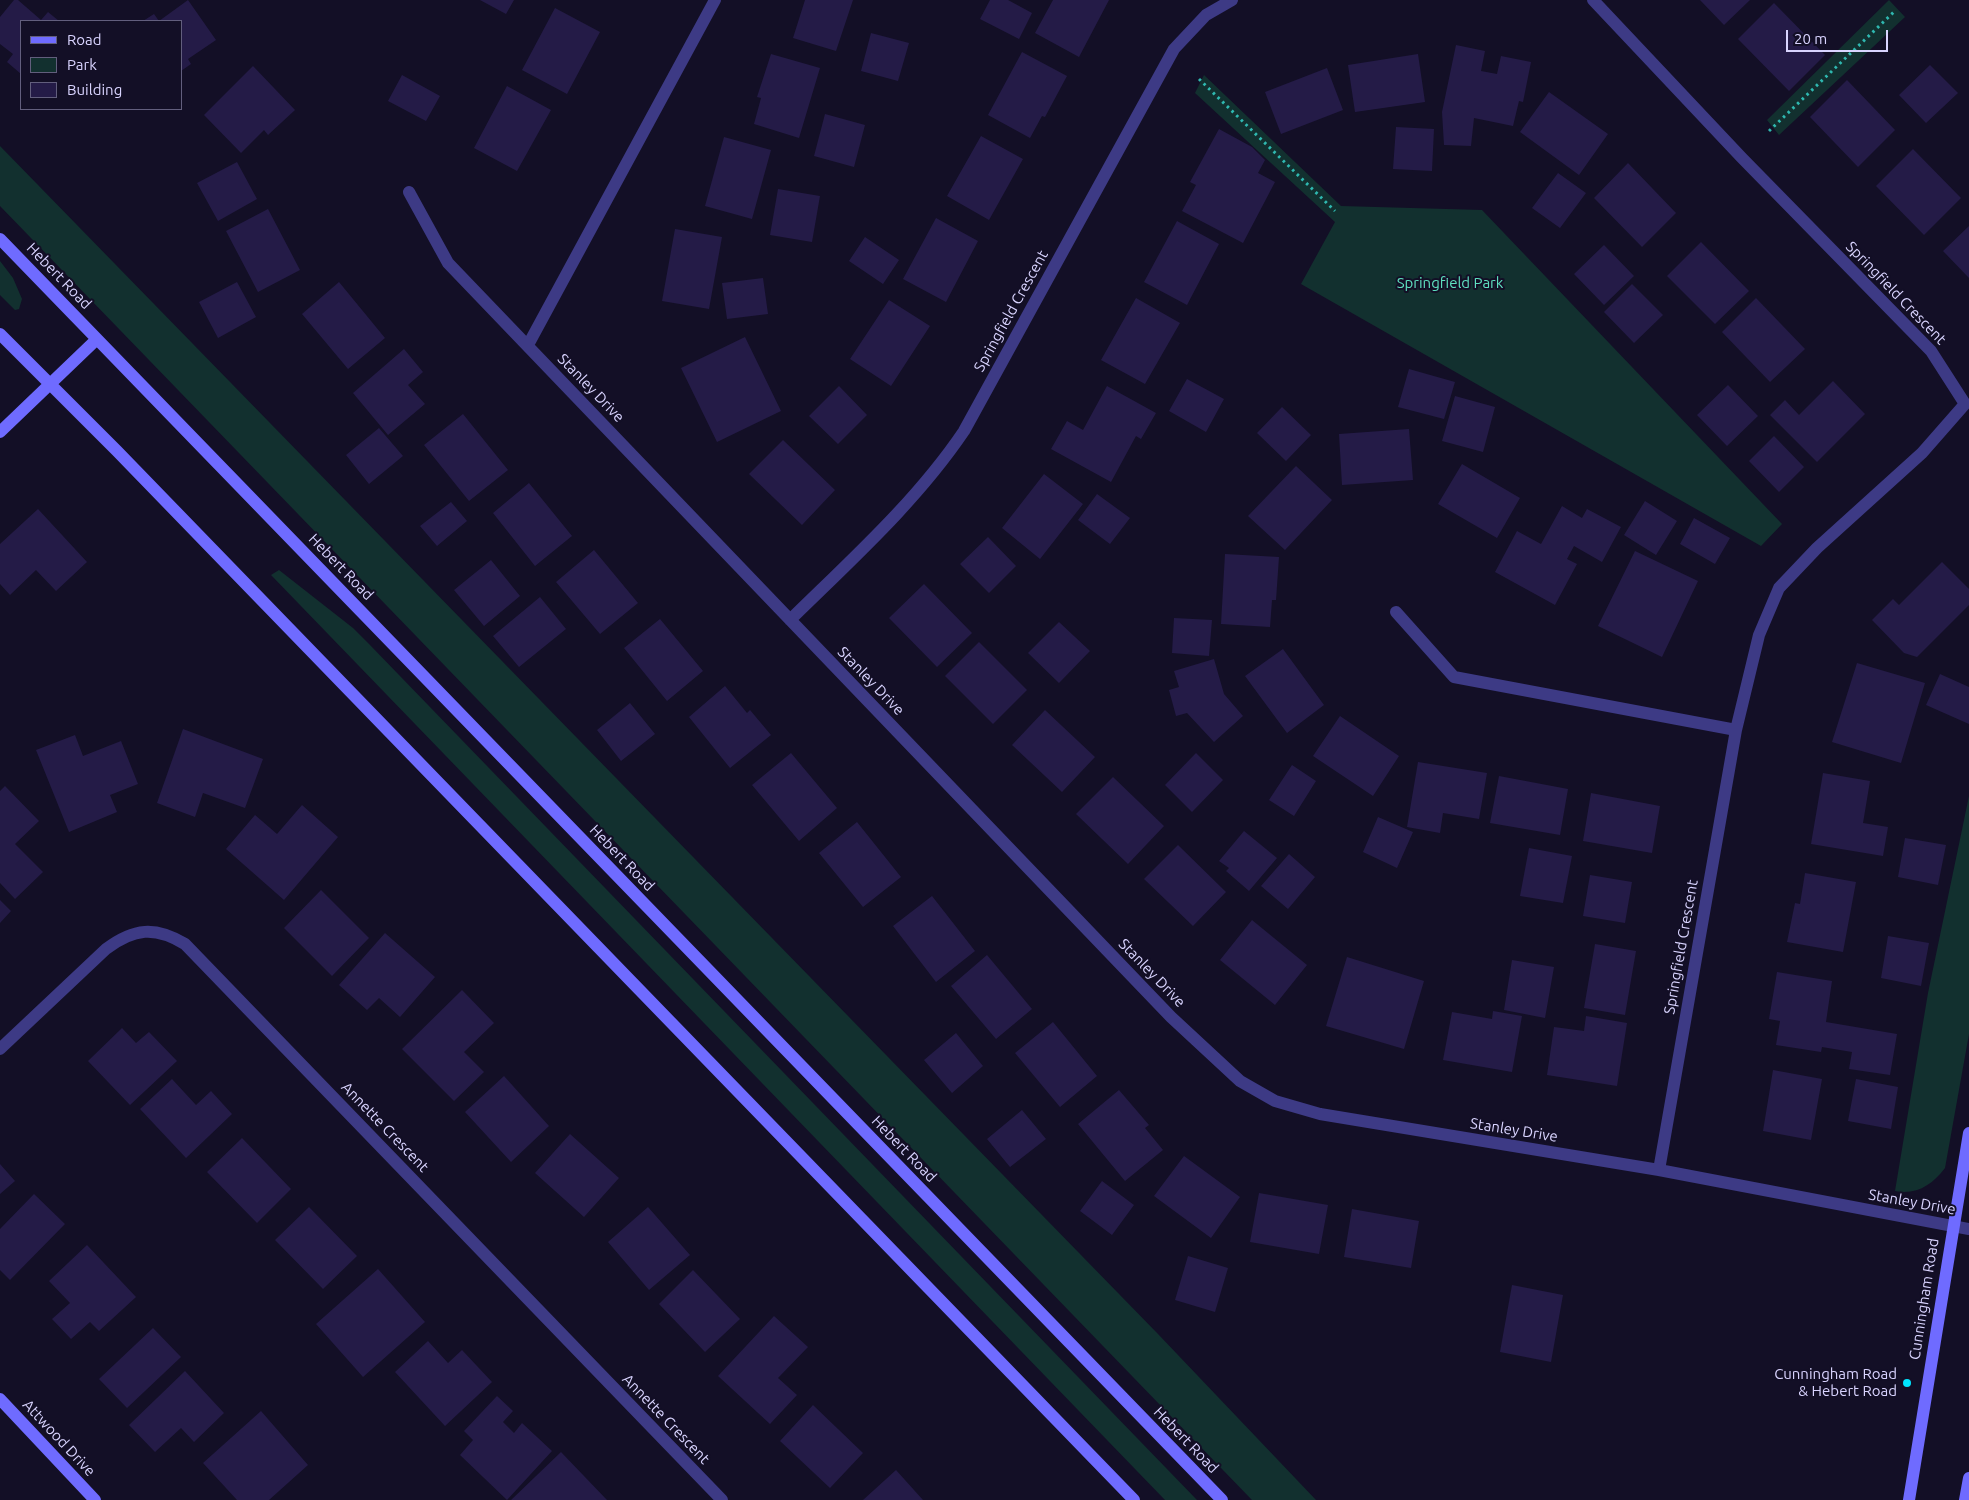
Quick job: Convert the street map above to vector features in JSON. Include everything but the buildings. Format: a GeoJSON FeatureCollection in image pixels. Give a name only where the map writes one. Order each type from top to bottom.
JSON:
{"type":"FeatureCollection","features":[{"type":"Feature","properties":{"kind":"main road","name":"Hebert Road"},"geometry":{"type":"LineString","coordinates":[[0,238],[1222,1500]]}},
{"type":"Feature","properties":{"kind":"main road"},"geometry":{"type":"LineString","coordinates":[[0,334],[51,384],[1134,1500]]}},
{"type":"Feature","properties":{"kind":"main road"},"geometry":{"type":"LineString","coordinates":[[0,432],[97,339]]}},
{"type":"Feature","properties":{"kind":"main road","name":"Cunningham Road"},"geometry":{"type":"LineString","coordinates":[[1910,1500],[1952,1226],[1969,1133]]}},
{"type":"Feature","properties":{"kind":"main road","name":"Attwood Drive"},"geometry":{"type":"LineString","coordinates":[[0,1399],[95,1500]]}},
{"type":"Feature","properties":{"kind":"main road"},"geometry":{"type":"LineString","coordinates":[[1965,1500],[1969,1478]]}},
{"type":"Feature","properties":{"kind":"street"},"geometry":{"type":"LineString","coordinates":[[528,345],[715,0]]}},
{"type":"Feature","properties":{"kind":"street","name":"Springfield Crescent"},"geometry":{"type":"LineString","coordinates":[[790,620],[921,489],[943,462],[964,431],[1174,49],[1206,15],[1232,0]]}},
{"type":"Feature","properties":{"kind":"street","name":"Springfield Crescent"},"geometry":{"type":"LineString","coordinates":[[1593,0],[1742,158],[1931,351],[1965,404],[1922,453],[1817,548],[1779,588],[1759,635],[1736,730],[1659,1170]]}},
{"type":"Feature","properties":{"kind":"street","name":"Stanley Drive"},"geometry":{"type":"LineString","coordinates":[[409,192],[448,263],[1171,1017],[1240,1081],[1275,1101],[1320,1114],[1659,1170],[1969,1229]]}},
{"type":"Feature","properties":{"kind":"street"},"geometry":{"type":"LineString","coordinates":[[1396,612],[1454,677],[1736,730]]}},
{"type":"Feature","properties":{"kind":"street","name":"Annette Crescent"},"geometry":{"type":"LineString","coordinates":[[0,1049],[106,949],[121,938],[136,932],[152,932],[164,934],[185,944],[722,1500]]}},
{"type":"Feature","properties":{"kind":"path"},"geometry":{"type":"LineString","coordinates":[[1769,131],[1896,10]]}},
{"type":"Feature","properties":{"kind":"path"},"geometry":{"type":"LineString","coordinates":[[1199,79],[1335,210]]}},
{"type":"Feature","properties":{"kind":"green space"},"geometry":{"type":"Polygon","coordinates":[[[1889,0],[1905,17],[1779,135],[1767,120],[1889,0]]]}},
{"type":"Feature","properties":{"kind":"green space","name":"Springfield Park"},"geometry":{"type":"Polygon","coordinates":[[[1204,75],[1341,206],[1482,210],[1782,524],[1761,546],[1301,284],[1335,222],[1195,93],[1204,75]]]}},
{"type":"Feature","properties":{"kind":"green space"},"geometry":{"type":"Polygon","coordinates":[[[0,146],[1158,1334],[1316,1500],[1252,1500],[0,206],[0,146]]]}},
{"type":"Feature","properties":{"kind":"green space"},"geometry":{"type":"Polygon","coordinates":[[[0,261],[13,278],[22,299],[19,309],[15,310],[0,295],[0,261]]]}},
{"type":"Feature","properties":{"kind":"green space"},"geometry":{"type":"Polygon","coordinates":[[[279,570],[353,628],[370,645],[1197,1500],[1165,1500],[271,575],[279,570]]]}},
{"type":"Feature","properties":{"kind":"green space"},"geometry":{"type":"Polygon","coordinates":[[[1969,796],[1969,1034],[1945,1168],[1929,1184],[1917,1190],[1895,1191],[1928,993],[1969,796]]]}},
{"type":"Feature","properties":{"kind":"place","name":"Cunningham Road & Hebert Road"},"geometry":{"type":"Point","coordinates":[1907,1383]}}]}
